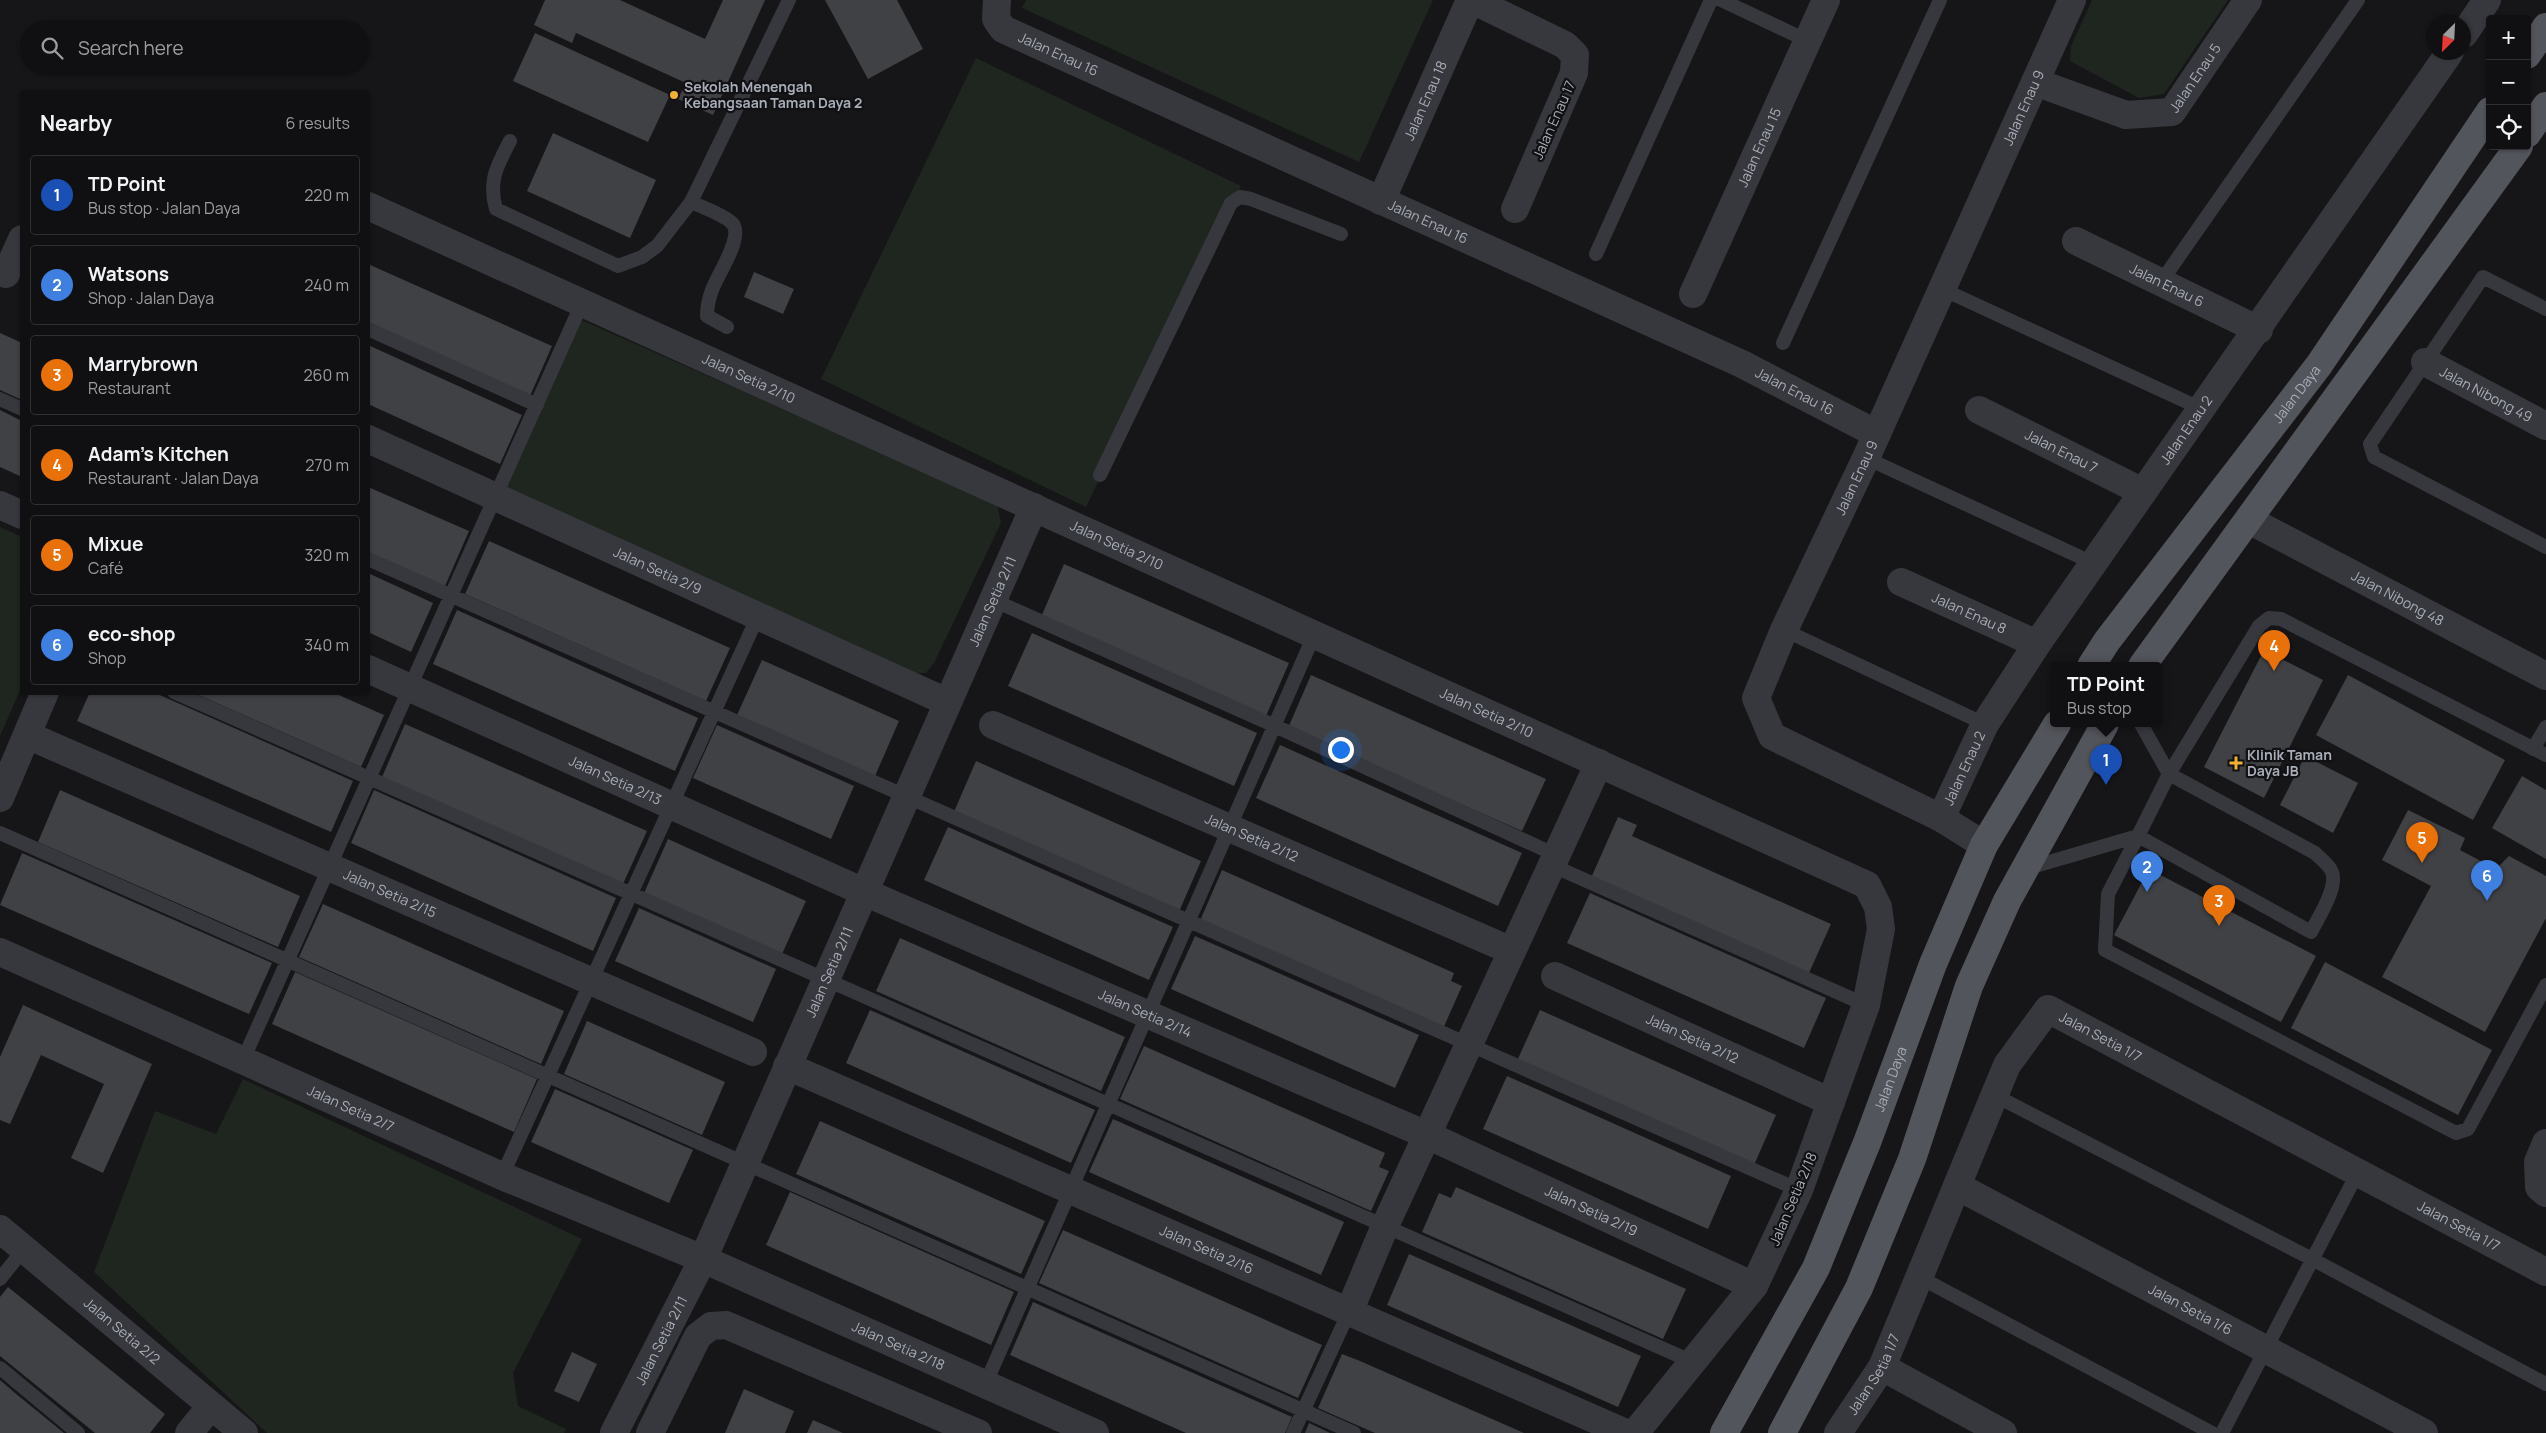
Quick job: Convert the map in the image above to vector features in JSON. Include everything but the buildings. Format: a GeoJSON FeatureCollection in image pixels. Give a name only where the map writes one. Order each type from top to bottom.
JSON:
{"type":"FeatureCollection","features":[{"type":"Feature","properties":{"kind":"main road"},"geometry":{"type":"LineString","coordinates":[[2531,49],[2546,27]]}},
{"type":"Feature","properties":{"kind":"main road"},"geometry":{"type":"LineString","coordinates":[[2531,128],[2546,106]]}},
{"type":"Feature","properties":{"kind":"main road","name":"Jalan Daya"},"geometry":{"type":"LineString","coordinates":[[2094,662],[2112,633],[2320,364],[2486,117]]}},
{"type":"Feature","properties":{"kind":"main road"},"geometry":{"type":"LineString","coordinates":[[2145,662],[2516,150]]}},
{"type":"Feature","properties":{"kind":"main road","name":"Jalan Daya"},"geometry":{"type":"LineString","coordinates":[[1724,1433],[1816,1268],[1868,1140],[1934,964],[1984,845],[2055,727]]}},
{"type":"Feature","properties":{"kind":"main road"},"geometry":{"type":"LineString","coordinates":[[1782,1433],[1859,1288],[1912,1159],[1969,986],[2023,869],[2103,727]]}},
{"type":"Feature","properties":{"kind":"street","name":"Jalan Enau 16"},"geometry":{"type":"LineString","coordinates":[[997,0],[996,19],[1003,29],[1742,364],[1871,446]]}},
{"type":"Feature","properties":{"kind":"street","name":"Jalan Enau 18"},"geometry":{"type":"LineString","coordinates":[[1381,201],[1471,0]]}},
{"type":"Feature","properties":{"kind":"street","name":"Jalan Enau 17"},"geometry":{"type":"LineString","coordinates":[[1471,0],[1565,45],[1575,55],[1574,73],[1515,209]]}},
{"type":"Feature","properties":{"kind":"street","name":"Jalan Enau 15"},"geometry":{"type":"LineString","coordinates":[[1693,294],[1826,0]]}},
{"type":"Feature","properties":{"kind":"street","name":"Jalan Enau 9"},"geometry":{"type":"LineString","coordinates":[[1984,845],[1941,818],[1772,736],[1756,698],[1784,630],[1871,446],[2072,0]]}},
{"type":"Feature","properties":{"kind":"street","name":"Jalan Enau 5"},"geometry":{"type":"LineString","coordinates":[[2035,82],[2126,115],[2172,112],[2248,0]]}},
{"type":"Feature","properties":{"kind":"street"},"geometry":{"type":"LineString","coordinates":[[2471,24],[2487,0]]}},
{"type":"Feature","properties":{"kind":"street","name":"Jalan Enau 2"},"geometry":{"type":"LineString","coordinates":[[1941,818],[1985,724],[2037,644],[2259,330],[2445,60]]}},
{"type":"Feature","properties":{"kind":"street","name":"Jalan Setia 2/10"},"geometry":{"type":"LineString","coordinates":[[370,207],[1315,633],[1867,885],[1878,906],[1881,929]]}},
{"type":"Feature","properties":{"kind":"street","name":"Jalan Enau 6"},"geometry":{"type":"LineString","coordinates":[[2076,241],[2259,330]]}},
{"type":"Feature","properties":{"kind":"street"},"geometry":{"type":"LineString","coordinates":[[7,279],[20,244]]}},
{"type":"Feature","properties":{"kind":"street","name":"Jalan Nibong 49"},"geometry":{"type":"LineString","coordinates":[[2425,362],[2546,426]]}},
{"type":"Feature","properties":{"kind":"street","name":"Jalan Enau 7"},"geometry":{"type":"LineString","coordinates":[[1980,410],[2143,492]]}},
{"type":"Feature","properties":{"kind":"street","name":"Jalan Setia 2/9"},"geometry":{"type":"LineString","coordinates":[[370,440],[948,702]]}},
{"type":"Feature","properties":{"kind":"street"},"geometry":{"type":"LineString","coordinates":[[0,504],[20,514]]}},
{"type":"Feature","properties":{"kind":"street","name":"Jalan Setia 2/11"},"geometry":{"type":"LineString","coordinates":[[614,1433],[703,1259],[1034,507]]}},
{"type":"Feature","properties":{"kind":"street","name":"Jalan Nibong 48"},"geometry":{"type":"LineString","coordinates":[[2249,520],[2546,676]]}},
{"type":"Feature","properties":{"kind":"street","name":"Jalan Enau 8"},"geometry":{"type":"LineString","coordinates":[[1901,582],[2037,644]]}},
{"type":"Feature","properties":{"kind":"street","name":"Jalan Setia 2/13"},"geometry":{"type":"LineString","coordinates":[[370,670],[864,892]]}},
{"type":"Feature","properties":{"kind":"street"},"geometry":{"type":"LineString","coordinates":[[0,798],[44,695]]}},
{"type":"Feature","properties":{"kind":"street","name":"Jalan Setia 2/12"},"geometry":{"type":"LineString","coordinates":[[993,725],[1512,951]]}},
{"type":"Feature","properties":{"kind":"street","name":"Jalan Setia 2/15"},"geometry":{"type":"LineString","coordinates":[[27,735],[753,1052]]}},
{"type":"Feature","properties":{"kind":"street"},"geometry":{"type":"LineString","coordinates":[[1349,1312],[1385,1226],[1599,763]]}},
{"type":"Feature","properties":{"kind":"street","name":"Jalan Setia 2/14"},"geometry":{"type":"LineString","coordinates":[[864,892],[1427,1136]]}},
{"type":"Feature","properties":{"kind":"street","name":"Jalan Setia 2/18"},"geometry":{"type":"LineString","coordinates":[[1635,1433],[1754,1286],[1799,1190],[1866,1005],[1881,929]]}},
{"type":"Feature","properties":{"kind":"street","name":"Jalan Setia 2/7"},"geometry":{"type":"LineString","coordinates":[[0,952],[502,1176],[703,1259]]}},
{"type":"Feature","properties":{"kind":"street","name":"Jalan Setia 2/12"},"geometry":{"type":"LineString","coordinates":[[1555,976],[1831,1102]]}},
{"type":"Feature","properties":{"kind":"street","name":"Jalan Setia 1/7"},"geometry":{"type":"LineString","coordinates":[[1838,1433],[1882,1367],[2007,1065],[2048,1009],[2546,1272]]}},
{"type":"Feature","properties":{"kind":"street","name":"Jalan Setia 2/16"},"geometry":{"type":"LineString","coordinates":[[787,1066],[1626,1433]]}},
{"type":"Feature","properties":{"kind":"street","name":"Jalan Setia 2/19"},"geometry":{"type":"LineString","coordinates":[[1427,1136],[1754,1286]]}},
{"type":"Feature","properties":{"kind":"street"},"geometry":{"type":"LineString","coordinates":[[2546,1143],[2538,1162],[2539,1187],[2546,1193]]}},
{"type":"Feature","properties":{"kind":"street","name":"Jalan Setia 1/6"},"geometry":{"type":"LineString","coordinates":[[1957,1186],[2424,1433]]}},
{"type":"Feature","properties":{"kind":"street","name":"Jalan Setia 2/2"},"geometry":{"type":"LineString","coordinates":[[0,1229],[244,1433]]}},
{"type":"Feature","properties":{"kind":"street","name":"Jalan Setia 2/18"},"geometry":{"type":"LineString","coordinates":[[703,1259],[1096,1433]]}},
{"type":"Feature","properties":{"kind":"street"},"geometry":{"type":"LineString","coordinates":[[650,1433],[698,1336],[711,1326],[726,1325],[978,1433]]}},
{"type":"Feature","properties":{"kind":"street"},"geometry":{"type":"LineString","coordinates":[[1882,1367],[2003,1433]]}},
{"type":"Feature","properties":{"kind":"street"},"geometry":{"type":"LineString","coordinates":[[189,1433],[211,1406]]}},
{"type":"Feature","properties":{"kind":"lane"},"geometry":{"type":"LineString","coordinates":[[510,141],[496,168],[492,184],[492,194],[496,209],[618,266],[642,256],[657,246],[691,202],[789,0]]}},
{"type":"Feature","properties":{"kind":"lane"},"geometry":{"type":"LineString","coordinates":[[1596,254],[1710,0]]}},
{"type":"Feature","properties":{"kind":"lane"},"geometry":{"type":"LineString","coordinates":[[1721,0],[1808,41]]}},
{"type":"Feature","properties":{"kind":"lane"},"geometry":{"type":"LineString","coordinates":[[1783,343],[1940,0]]}},
{"type":"Feature","properties":{"kind":"lane"},"geometry":{"type":"LineString","coordinates":[[2161,282],[2358,0]]}},
{"type":"Feature","properties":{"kind":"lane"},"geometry":{"type":"LineString","coordinates":[[1100,475],[1231,203],[1240,197],[1251,199],[1341,234]]}},
{"type":"Feature","properties":{"kind":"lane"},"geometry":{"type":"LineString","coordinates":[[691,202],[732,223],[736,232],[734,242],[712,289],[707,307],[707,316],[727,327]]}},
{"type":"Feature","properties":{"kind":"lane"},"geometry":{"type":"LineString","coordinates":[[2546,310],[2483,277],[2370,444],[2374,457],[2546,547]]}},
{"type":"Feature","properties":{"kind":"lane"},"geometry":{"type":"LineString","coordinates":[[1942,289],[2202,409]]}},
{"type":"Feature","properties":{"kind":"lane"},"geometry":{"type":"LineString","coordinates":[[243,1060],[582,303]]}},
{"type":"Feature","properties":{"kind":"lane"},"geometry":{"type":"LineString","coordinates":[[370,330],[537,405]]}},
{"type":"Feature","properties":{"kind":"lane"},"geometry":{"type":"LineString","coordinates":[[0,399],[20,408]]}},
{"type":"Feature","properties":{"kind":"lane"},"geometry":{"type":"LineString","coordinates":[[1871,446],[2093,564]]}},
{"type":"Feature","properties":{"kind":"lane"},"geometry":{"type":"LineString","coordinates":[[370,560],[1799,1190]]}},
{"type":"Feature","properties":{"kind":"lane"},"geometry":{"type":"LineString","coordinates":[[993,600],[1275,726],[1554,860],[1866,1005]]}},
{"type":"Feature","properties":{"kind":"lane"},"geometry":{"type":"LineString","coordinates":[[502,1176],[758,616]]}},
{"type":"Feature","properties":{"kind":"lane"},"geometry":{"type":"LineString","coordinates":[[2546,755],[2275,617],[2268,618],[2259,626],[2169,774],[2108,894],[2105,950],[2456,1133],[2468,1129],[2546,985]]}},
{"type":"Feature","properties":{"kind":"lane"},"geometry":{"type":"LineString","coordinates":[[1784,630],[1985,724]]}},
{"type":"Feature","properties":{"kind":"lane"},"geometry":{"type":"LineString","coordinates":[[986,1385],[1315,633]]}},
{"type":"Feature","properties":{"kind":"lane"},"geometry":{"type":"LineString","coordinates":[[181,695],[1693,1362]]}},
{"type":"Feature","properties":{"kind":"lane"},"geometry":{"type":"LineString","coordinates":[[2023,869],[2138,836],[2311,932],[2326,903],[2334,879],[2331,870],[2315,853],[2169,774],[2143,727]]}},
{"type":"Feature","properties":{"kind":"lane"},"geometry":{"type":"LineString","coordinates":[[2533,749],[2546,727]]}},
{"type":"Feature","properties":{"kind":"lane"},"geometry":{"type":"LineString","coordinates":[[0,833],[1354,1433]]}},
{"type":"Feature","properties":{"kind":"lane"},"geometry":{"type":"LineString","coordinates":[[1994,1095],[2312,1259],[2546,1384]]}},
{"type":"Feature","properties":{"kind":"lane"},"geometry":{"type":"LineString","coordinates":[[2222,1433],[2358,1172]]}},
{"type":"Feature","properties":{"kind":"lane"},"geometry":{"type":"LineString","coordinates":[[0,1279],[24,1249]]}},
{"type":"Feature","properties":{"kind":"lane"},"geometry":{"type":"LineString","coordinates":[[1919,1277],[2212,1433]]}},
{"type":"Feature","properties":{"kind":"lane"},"geometry":{"type":"LineString","coordinates":[[1293,1433],[1349,1312]]}},
{"type":"Feature","properties":{"kind":"lane"},"geometry":{"type":"LineString","coordinates":[[0,1368],[78,1433]]}},
{"type":"Feature","properties":{"kind":"shaded area"},"geometry":{"type":"Polygon","coordinates":[[[1026,0],[1433,0],[1359,162],[1022,8],[1026,0]]]}},
{"type":"Feature","properties":{"kind":"shaded area"},"geometry":{"type":"Polygon","coordinates":[[[2092,0],[2228,0],[2164,94],[2139,98],[2070,61],[2071,46],[2092,0]]]}},
{"type":"Feature","properties":{"kind":"shaded area"},"geometry":{"type":"Polygon","coordinates":[[[976,58],[1241,186],[1086,507],[821,379],[976,58]]]}},
{"type":"Feature","properties":{"kind":"shaded area"},"geometry":{"type":"Polygon","coordinates":[[[570,315],[997,504],[1001,523],[934,663],[926,673],[915,673],[496,486],[570,315]]]}},
{"type":"Feature","properties":{"kind":"shaded area"},"geometry":{"type":"Polygon","coordinates":[[[0,527],[20,536],[20,691],[0,736],[0,527]]]}},
{"type":"Feature","properties":{"kind":"shaded area"},"geometry":{"type":"Polygon","coordinates":[[[243,1079],[582,1239],[513,1373],[518,1406],[566,1429],[564,1433],[267,1433],[94,1272],[155,1111],[216,1134],[243,1079]]]}},
{"type":"Feature","properties":{"kind":"place","name":"Sekolah Menengah Kebangsaan Taman Daya 2"},"geometry":{"type":"Point","coordinates":[674,95]}},
{"type":"Feature","properties":{"kind":"place","name":"Adam’s Kitchen"},"geometry":{"type":"Point","coordinates":[2274,671]}},
{"type":"Feature","properties":{"kind":"place","name":"Klinik Taman Daya JB"},"geometry":{"type":"Point","coordinates":[2236,763]}},
{"type":"Feature","properties":{"kind":"place","name":"TD Point"},"geometry":{"type":"Point","coordinates":[2106,785]}},
{"type":"Feature","properties":{"kind":"place","name":"Mixue"},"geometry":{"type":"Point","coordinates":[2422,863]}},
{"type":"Feature","properties":{"kind":"place","name":"Watsons"},"geometry":{"type":"Point","coordinates":[2147,892]}},
{"type":"Feature","properties":{"kind":"place","name":"eco-shop"},"geometry":{"type":"Point","coordinates":[2487,901]}},
{"type":"Feature","properties":{"kind":"place","name":"Marrybrown"},"geometry":{"type":"Point","coordinates":[2219,926]}}]}
